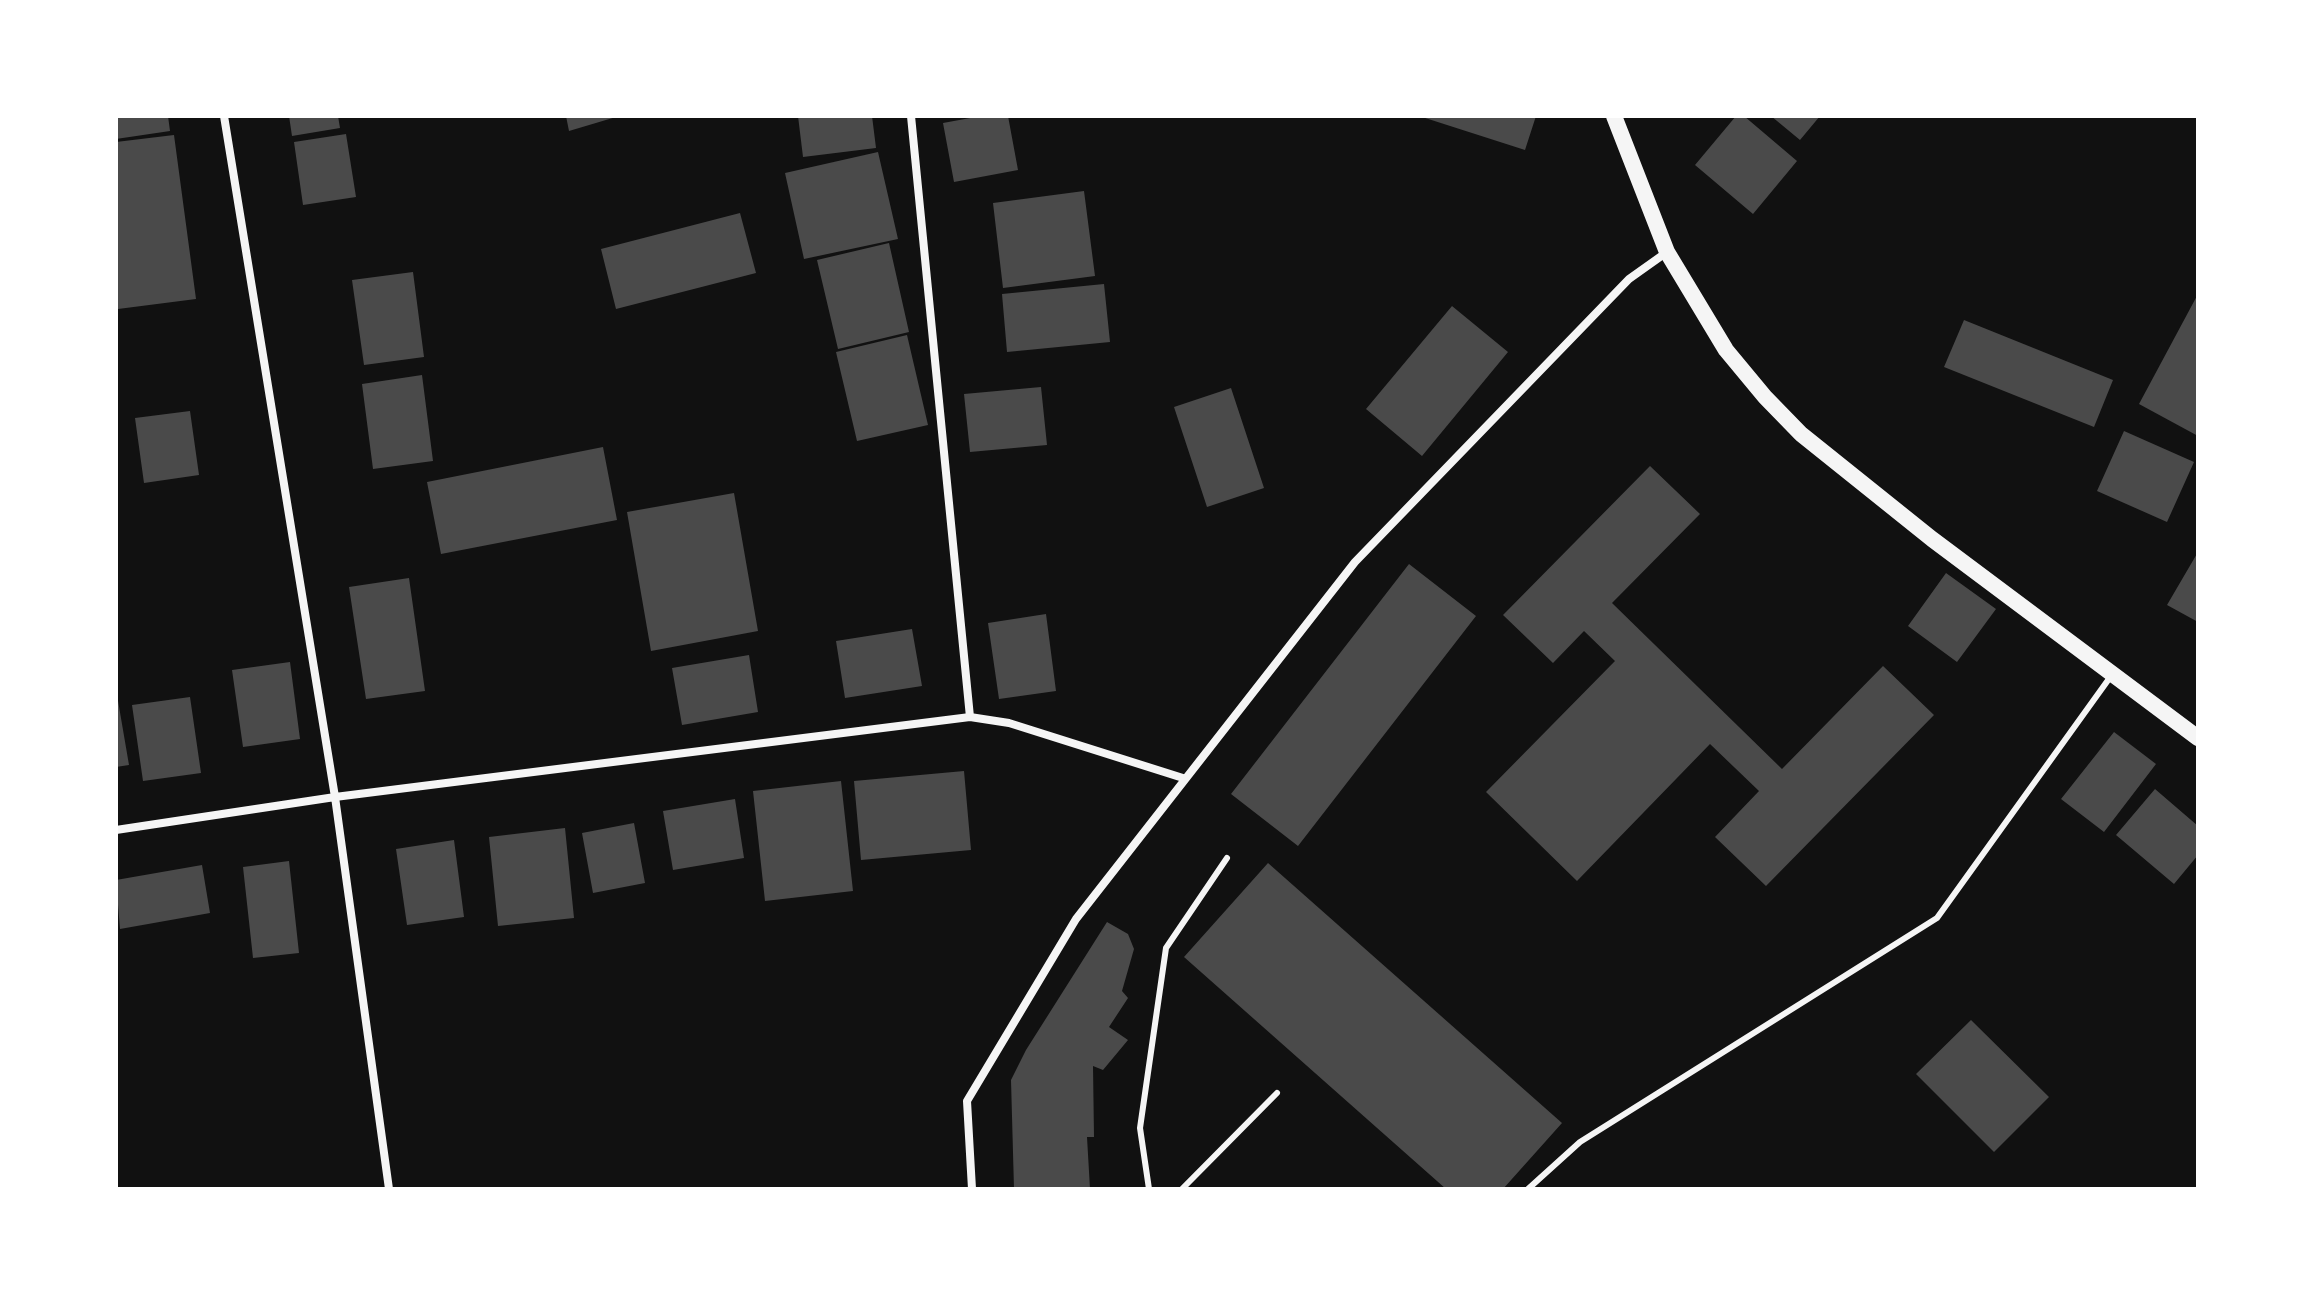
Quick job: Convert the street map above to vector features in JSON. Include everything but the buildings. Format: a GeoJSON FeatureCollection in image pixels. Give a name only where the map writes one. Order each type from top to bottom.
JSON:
{"type":"FeatureCollection","features":[{"type":"Feature","properties":{"kind":"main road"},"geometry":{"type":"LineString","coordinates":[[1614,116],[1667,252],[1726,350],[1801,434],[1932,539],[2198,738]]}},
{"type":"Feature","properties":{"kind":"street"},"geometry":{"type":"LineString","coordinates":[[224,116],[335,797],[389,1189]]}},
{"type":"Feature","properties":{"kind":"street"},"geometry":{"type":"LineString","coordinates":[[911,116],[970,717]]}},
{"type":"Feature","properties":{"kind":"street"},"geometry":{"type":"LineString","coordinates":[[972,1189],[967,1101],[1076,919],[1183,778],[1355,562],[1629,279],[1667,252]]}},
{"type":"Feature","properties":{"kind":"street"},"geometry":{"type":"LineString","coordinates":[[116,830],[335,797],[970,717],[1009,723],[1183,778]]}},
{"type":"Feature","properties":{"kind":"lane"},"geometry":{"type":"LineString","coordinates":[[1528,1189],[1580,1142],[1937,918],[2113,673]]}},
{"type":"Feature","properties":{"kind":"lane"},"geometry":{"type":"LineString","coordinates":[[1149,1189],[1140,1128],[1166,948],[1227,858]]}},
{"type":"Feature","properties":{"kind":"lane"},"geometry":{"type":"LineString","coordinates":[[1182,1189],[1277,1093]]}}]}
